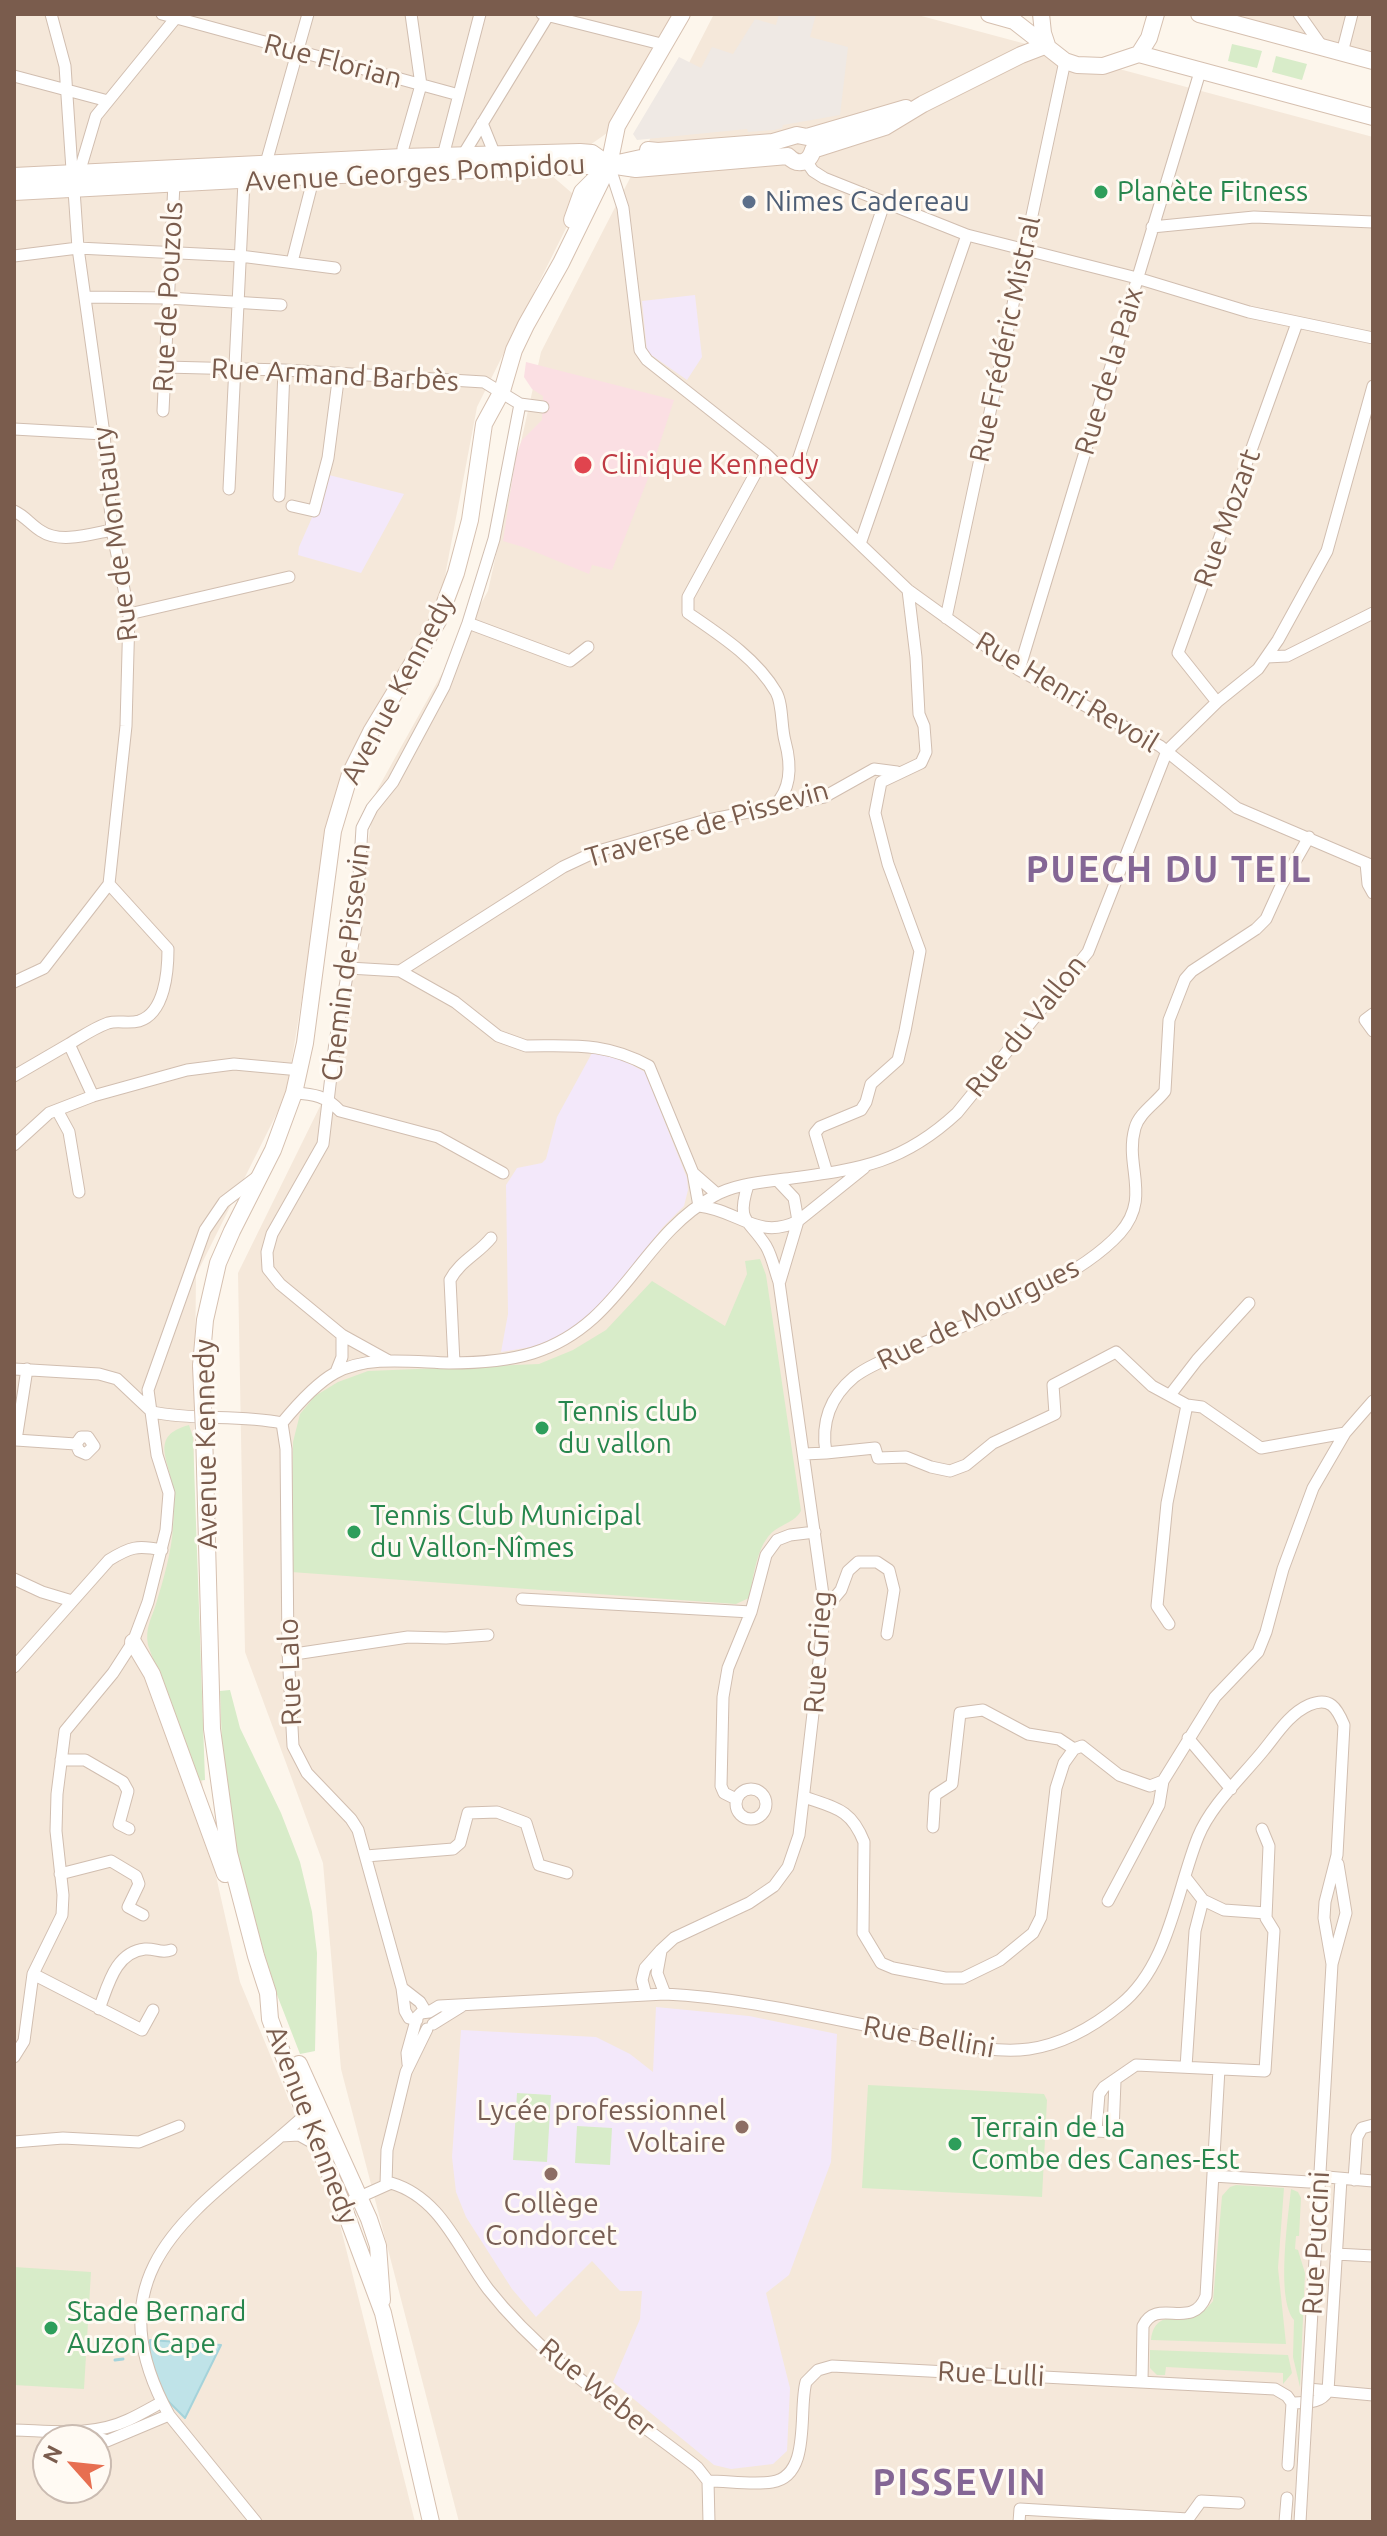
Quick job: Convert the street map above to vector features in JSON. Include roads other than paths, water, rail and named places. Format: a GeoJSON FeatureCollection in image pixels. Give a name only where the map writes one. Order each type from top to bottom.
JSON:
{"type":"FeatureCollection","features":[{"type":"Feature","properties":{"kind":"main road","name":"Avenue Kennedy"},"geometry":{"type":"LineString","coordinates":[[431,2522],[383,2313],[270,2019],[268,1993],[229,1853],[212,1729],[201,1366],[205,1320],[218,1263],[287,1116],[300,1070],[333,831],[340,802],[360,753],[423,650],[448,597],[470,520],[484,424],[502,391],[514,350],[609,165],[617,126],[682,14]]}},
{"type":"Feature","properties":{"kind":"main road"},"geometry":{"type":"LineString","coordinates":[[989,14],[1030,22],[1047,45],[1065,61],[1090,67],[1139,54],[1373,117]]}},
{"type":"Feature","properties":{"kind":"main road"},"geometry":{"type":"LineString","coordinates":[[1041,14],[1047,45]]}},
{"type":"Feature","properties":{"kind":"main road"},"geometry":{"type":"LineString","coordinates":[[1117,62],[1134,43],[1143,14]]}},
{"type":"Feature","properties":{"kind":"main road"},"geometry":{"type":"LineString","coordinates":[[1139,54],[1149,38],[1156,14]]}},
{"type":"Feature","properties":{"kind":"main road"},"geometry":{"type":"LineString","coordinates":[[1199,14],[1373,61]]}},
{"type":"Feature","properties":{"kind":"main road"},"geometry":{"type":"LineString","coordinates":[[1021,55],[1030,22]]}},
{"type":"Feature","properties":{"kind":"main road"},"geometry":{"type":"LineString","coordinates":[[609,165],[636,169],[801,149],[923,104],[1047,45]]}},
{"type":"Feature","properties":{"kind":"main road"},"geometry":{"type":"LineString","coordinates":[[553,166],[582,192],[609,165],[650,156],[658,151],[801,149]]}},
{"type":"Feature","properties":{"kind":"main road","name":"Avenue Georges Pompidou"},"geometry":{"type":"LineString","coordinates":[[14,176],[174,183],[244,181],[580,152],[592,153],[609,165]]}},
{"type":"Feature","properties":{"kind":"main road","name":"Avenue Georges Pompidou"},"geometry":{"type":"LineString","coordinates":[[14,192],[76,179],[266,163],[463,155],[553,166],[609,165]]}},
{"type":"Feature","properties":{"kind":"main road","name":"Avenue Kennedy"},"geometry":{"type":"LineString","coordinates":[[502,391],[503,353],[517,318],[574,215],[582,192]]}},
{"type":"Feature","properties":{"kind":"main road"},"geometry":{"type":"LineString","coordinates":[[133,1642],[152,1674],[227,1880],[237,1921],[256,1956]]}},
{"type":"Feature","properties":{"kind":"main road"},"geometry":{"type":"LineString","coordinates":[[268,1993],[276,2003],[304,2077],[378,2246],[383,2313]]}},
{"type":"Feature","properties":{"kind":"street","name":"Rue de Montaury"},"geometry":{"type":"LineString","coordinates":[[51,14],[65,66],[76,179],[78,248],[104,434],[112,530],[129,614],[127,713],[109,884]]}},
{"type":"Feature","properties":{"kind":"street","name":"Rue Florian"},"geometry":{"type":"LineString","coordinates":[[162,14],[459,95]]}},
{"type":"Feature","properties":{"kind":"street"},"geometry":{"type":"LineString","coordinates":[[266,163],[308,14]]}},
{"type":"Feature","properties":{"kind":"street"},"geometry":{"type":"LineString","coordinates":[[403,157],[421,85],[411,14]]}},
{"type":"Feature","properties":{"kind":"street"},"geometry":{"type":"LineString","coordinates":[[443,156],[480,14]]}},
{"type":"Feature","properties":{"kind":"street"},"geometry":{"type":"LineString","coordinates":[[1299,14],[1323,48]]}},
{"type":"Feature","properties":{"kind":"street"},"geometry":{"type":"LineString","coordinates":[[1342,53],[1352,14]]}},
{"type":"Feature","properties":{"kind":"street"},"geometry":{"type":"LineString","coordinates":[[463,155],[546,15],[665,45]]}},
{"type":"Feature","properties":{"kind":"street"},"geometry":{"type":"LineString","coordinates":[[76,179],[96,116],[177,16]]}},
{"type":"Feature","properties":{"kind":"street","name":"Rue Frédéric Mistral"},"geometry":{"type":"LineString","coordinates":[[946,618],[1065,61]]}},
{"type":"Feature","properties":{"kind":"street","name":"Rue de la Paix"},"geometry":{"type":"LineString","coordinates":[[1019,670],[1200,72]]}},
{"type":"Feature","properties":{"kind":"street"},"geometry":{"type":"LineString","coordinates":[[14,76],[108,101]]}},
{"type":"Feature","properties":{"kind":"street"},"geometry":{"type":"LineString","coordinates":[[482,123],[498,161]]}},
{"type":"Feature","properties":{"kind":"street"},"geometry":{"type":"LineString","coordinates":[[801,149],[813,171],[824,178],[967,235],[1137,278],[1249,312],[1373,338]]}},
{"type":"Feature","properties":{"kind":"street","name":"Rue Henri Revoil"},"geometry":{"type":"LineString","coordinates":[[609,165],[623,208],[640,350],[647,360],[766,454],[908,590],[1019,670],[1167,751],[1237,808],[1370,864]]}},
{"type":"Feature","properties":{"kind":"street"},"geometry":{"type":"LineString","coordinates":[[292,262],[314,176]]}},
{"type":"Feature","properties":{"kind":"street"},"geometry":{"type":"LineString","coordinates":[[229,489],[244,181]]}},
{"type":"Feature","properties":{"kind":"street","name":"Rue de Pouzols"},"geometry":{"type":"LineString","coordinates":[[163,411],[174,183]]}},
{"type":"Feature","properties":{"kind":"street"},"geometry":{"type":"LineString","coordinates":[[792,478],[884,204]]}},
{"type":"Feature","properties":{"kind":"street"},"geometry":{"type":"LineString","coordinates":[[1152,227],[1254,217],[1373,222]]}},
{"type":"Feature","properties":{"kind":"street"},"geometry":{"type":"LineString","coordinates":[[860,544],[967,235]]}},
{"type":"Feature","properties":{"kind":"street"},"geometry":{"type":"LineString","coordinates":[[14,256],[78,248],[240,256],[335,268]]}},
{"type":"Feature","properties":{"kind":"street"},"geometry":{"type":"LineString","coordinates":[[86,297],[281,305]]}},
{"type":"Feature","properties":{"kind":"street","name":"Rue Mozart"},"geometry":{"type":"LineString","coordinates":[[1217,702],[1178,653],[1297,323]]}},
{"type":"Feature","properties":{"kind":"street","name":"Rue Armand Barbès"},"geometry":{"type":"LineString","coordinates":[[165,367],[284,370],[484,382],[502,391]]}},
{"type":"Feature","properties":{"kind":"street"},"geometry":{"type":"LineString","coordinates":[[279,496],[284,370]]}},
{"type":"Feature","properties":{"kind":"street"},"geometry":{"type":"LineString","coordinates":[[292,506],[314,511],[328,458],[339,373]]}},
{"type":"Feature","properties":{"kind":"street"},"geometry":{"type":"LineString","coordinates":[[1167,751],[1217,702],[1258,669],[1327,551],[1373,386]]}},
{"type":"Feature","properties":{"kind":"street"},"geometry":{"type":"LineString","coordinates":[[502,391],[520,404],[543,407]]}},
{"type":"Feature","properties":{"kind":"street","name":"Chemin de Pissevin"},"geometry":{"type":"LineString","coordinates":[[390,1361],[342,1335],[280,1284],[268,1269],[267,1261],[272,1234],[323,1144],[335,1042],[356,926],[362,828],[372,808],[393,782],[444,687],[468,623],[494,539],[520,404]]}},
{"type":"Feature","properties":{"kind":"street"},"geometry":{"type":"LineString","coordinates":[[14,429],[104,434]]}},
{"type":"Feature","properties":{"kind":"street"},"geometry":{"type":"LineString","coordinates":[[766,454],[688,597],[688,613],[726,639],[777,694],[781,724],[791,759],[782,797],[774,805]]}},
{"type":"Feature","properties":{"kind":"street"},"geometry":{"type":"LineString","coordinates":[[14,511],[43,533],[54,537],[112,530]]}},
{"type":"Feature","properties":{"kind":"street"},"geometry":{"type":"LineString","coordinates":[[129,614],[289,577]]}},
{"type":"Feature","properties":{"kind":"street"},"geometry":{"type":"LineString","coordinates":[[827,1173],[815,1133],[820,1127],[861,1110],[871,1084],[898,1060],[920,951],[888,864],[875,813],[881,782],[921,763],[926,752],[924,726],[919,714],[908,590]]}},
{"type":"Feature","properties":{"kind":"street"},"geometry":{"type":"LineString","coordinates":[[1267,657],[1287,656],[1373,613]]}},
{"type":"Feature","properties":{"kind":"street"},"geometry":{"type":"LineString","coordinates":[[468,623],[570,661],[588,647]]}},
{"type":"Feature","properties":{"kind":"street","name":"Rue du Vallon"},"geometry":{"type":"LineString","coordinates":[[282,1423],[336,1372],[355,1365],[390,1361],[454,1363],[498,1360],[533,1353],[563,1341],[606,1309],[666,1234],[717,1194],[748,1185],[868,1166],[905,1152],[936,1133],[957,1113],[1031,1018],[1083,958],[1097,931],[1167,751]]}},
{"type":"Feature","properties":{"kind":"street","name":"Traverse de Pissevin"},"geometry":{"type":"LineString","coordinates":[[400,971],[578,859],[663,831],[774,805],[824,797],[874,769],[897,772]]}},
{"type":"Feature","properties":{"kind":"street","name":"Rue de Mourgues"},"geometry":{"type":"LineString","coordinates":[[826,1453],[823,1436],[830,1407],[846,1384],[857,1375],[981,1318],[1070,1272],[1119,1234],[1136,1204],[1135,1127],[1165,1091],[1169,1020],[1181,989],[1192,971],[1256,929],[1266,919],[1309,837]]}},
{"type":"Feature","properties":{"kind":"street"},"geometry":{"type":"LineString","coordinates":[[1370,864],[1368,884],[1373,893]]}},
{"type":"Feature","properties":{"kind":"street"},"geometry":{"type":"LineString","coordinates":[[14,982],[44,968],[109,884],[168,949],[168,968],[161,997],[153,1012],[144,1020],[111,1022],[14,1076]]}},
{"type":"Feature","properties":{"kind":"street"},"geometry":{"type":"LineString","coordinates":[[349,968],[400,971],[455,1002],[498,1036],[515,1044],[597,1046],[634,1057],[649,1066],[693,1173],[699,1206]]}},
{"type":"Feature","properties":{"kind":"street"},"geometry":{"type":"LineString","coordinates":[[1373,1014],[1365,1020],[1373,1031]]}},
{"type":"Feature","properties":{"kind":"street"},"geometry":{"type":"LineString","coordinates":[[69,1044],[93,1096]]}},
{"type":"Feature","properties":{"kind":"street"},"geometry":{"type":"LineString","coordinates":[[14,1145],[49,1113],[93,1096],[187,1070],[234,1064],[300,1070]]}},
{"type":"Feature","properties":{"kind":"street"},"geometry":{"type":"LineString","coordinates":[[294,1093],[312,1094],[330,1100],[340,1111],[438,1137],[503,1173]]}},
{"type":"Feature","properties":{"kind":"street"},"geometry":{"type":"LineString","coordinates":[[57,1110],[69,1132],[79,1192]]}},
{"type":"Feature","properties":{"kind":"street","name":"Rue du Vallon"},"geometry":{"type":"LineString","coordinates":[[699,1206],[716,1208],[759,1228],[774,1229],[798,1221],[868,1166]]}},
{"type":"Feature","properties":{"kind":"street"},"geometry":{"type":"LineString","coordinates":[[693,1173],[717,1194]]}},
{"type":"Feature","properties":{"kind":"street"},"geometry":{"type":"LineString","coordinates":[[14,2057],[24,2041],[33,1974],[62,1915],[56,1831],[65,1731],[113,1673],[133,1642],[162,1550],[169,1493],[157,1455],[148,1390],[205,1230],[224,1202],[260,1174]]}},
{"type":"Feature","properties":{"kind":"street"},"geometry":{"type":"LineString","coordinates":[[777,1180],[794,1198],[798,1221]]}},
{"type":"Feature","properties":{"kind":"street"},"geometry":{"type":"LineString","coordinates":[[744,1221],[743,1203],[748,1185]]}},
{"type":"Feature","properties":{"kind":"street","name":"Rue Grieg"},"geometry":{"type":"LineString","coordinates":[[623,1997],[674,1938],[749,1903],[774,1886],[788,1867],[796,1847],[804,1797],[825,1609],[779,1282],[767,1248],[744,1221]]}},
{"type":"Feature","properties":{"kind":"street","name":"Rue Grieg"},"geometry":{"type":"LineString","coordinates":[[779,1282],[798,1221]]}},
{"type":"Feature","properties":{"kind":"street"},"geometry":{"type":"LineString","coordinates":[[454,1363],[450,1280],[456,1268],[479,1252],[491,1238]]}},
{"type":"Feature","properties":{"kind":"street"},"geometry":{"type":"LineString","coordinates":[[1170,1395],[1249,1303]]}},
{"type":"Feature","properties":{"kind":"street"},"geometry":{"type":"LineString","coordinates":[[336,1372],[342,1357],[342,1335]]}},
{"type":"Feature","properties":{"kind":"street"},"geometry":{"type":"LineString","coordinates":[[804,1454],[875,1448],[878,1458],[906,1457],[950,1471],[966,1465],[993,1443],[1055,1414],[1053,1385],[1116,1352],[1152,1386],[1187,1405],[1202,1407],[1261,1448],[1345,1433]]}},
{"type":"Feature","properties":{"kind":"street"},"geometry":{"type":"LineString","coordinates":[[76,1444],[15,1440],[20,1369],[99,1374],[117,1379],[152,1412],[172,1416],[255,1417],[282,1423]]}},
{"type":"Feature","properties":{"kind":"street"},"geometry":{"type":"LineString","coordinates":[[1108,1901],[1159,1805],[1163,1781],[1188,1738],[1215,1697],[1258,1652],[1283,1569],[1313,1488],[1345,1433],[1373,1401]]}},
{"type":"Feature","properties":{"kind":"street"},"geometry":{"type":"LineString","coordinates":[[1169,1624],[1157,1606],[1167,1503],[1187,1405]]}},
{"type":"Feature","properties":{"kind":"street","name":"Rue Lalo"},"geometry":{"type":"LineString","coordinates":[[282,1423],[286,1449],[288,1655],[293,1746],[307,1773],[351,1819],[366,1856],[402,1988],[405,2011],[409,2018],[425,2020],[420,2002],[402,1988]]}},
{"type":"Feature","properties":{"kind":"street"},"geometry":{"type":"LineString","coordinates":[[736,1799],[724,1793],[721,1786],[723,1697],[728,1668],[751,1612],[766,1555],[777,1540],[815,1532]]}},
{"type":"Feature","properties":{"kind":"street"},"geometry":{"type":"LineString","coordinates":[[14,1667],[109,1560],[128,1548],[162,1550]]}},
{"type":"Feature","properties":{"kind":"street"},"geometry":{"type":"LineString","coordinates":[[825,1609],[841,1590],[848,1571],[858,1562],[877,1562],[889,1570],[894,1590],[887,1634]]}},
{"type":"Feature","properties":{"kind":"street"},"geometry":{"type":"LineString","coordinates":[[14,1579],[72,1601]]}},
{"type":"Feature","properties":{"kind":"street"},"geometry":{"type":"LineString","coordinates":[[522,1599],[751,1612]]}},
{"type":"Feature","properties":{"kind":"street"},"geometry":{"type":"LineString","coordinates":[[288,1655],[408,1637],[488,1635]]}},
{"type":"Feature","properties":{"kind":"street","name":"Rue Bellini"},"geometry":{"type":"LineString","coordinates":[[425,2020],[463,2006],[665,1994],[782,2010],[986,2049],[1040,2046],[1072,2037],[1124,2003],[1143,1980],[1164,1941],[1198,1836],[1211,1812],[1296,1712],[1316,1702],[1325,1702],[1338,1710],[1344,1725]]}},
{"type":"Feature","properties":{"kind":"street"},"geometry":{"type":"LineString","coordinates":[[933,1827],[935,1795],[952,1784],[960,1713],[983,1710],[1028,1734],[1059,1739],[1074,1749]]}},
{"type":"Feature","properties":{"kind":"street","name":"Rue Puccini"},"geometry":{"type":"LineString","coordinates":[[1332,1964],[1324,1918],[1337,1855],[1344,1725]]}},
{"type":"Feature","properties":{"kind":"street"},"geometry":{"type":"LineString","coordinates":[[1188,1738],[1231,1789]]}},
{"type":"Feature","properties":{"kind":"street"},"geometry":{"type":"LineString","coordinates":[[804,1797],[841,1809],[852,1817],[859,1828],[864,1842],[863,1933],[881,1963],[945,1978],[963,1978],[1000,1960],[1033,1933],[1041,1917],[1056,1788],[1064,1763],[1074,1749],[1082,1746],[1119,1775],[1136,1782],[1156,1786],[1163,1781]]}},
{"type":"Feature","properties":{"kind":"street"},"geometry":{"type":"LineString","coordinates":[[61,1760],[85,1760],[123,1782],[128,1791],[119,1824],[129,1829]]}},
{"type":"Feature","properties":{"kind":"street"},"geometry":{"type":"LineString","coordinates":[[366,1856],[453,1849],[460,1843],[468,1813],[497,1812],[526,1823],[539,1865],[567,1873]]}},
{"type":"Feature","properties":{"kind":"street"},"geometry":{"type":"LineString","coordinates":[[1115,2081],[1136,2065],[1265,2071],[1274,1931],[1266,1918],[1269,1846],[1262,1829]]}},
{"type":"Feature","properties":{"kind":"street","name":"Rue Puccini"},"geometry":{"type":"LineString","coordinates":[[1300,2522],[1332,1964],[1346,1913],[1337,1855]]}},
{"type":"Feature","properties":{"kind":"street"},"geometry":{"type":"LineString","coordinates":[[60,1874],[111,1861],[136,1876],[139,1884],[128,1907],[143,1915]]}},
{"type":"Feature","properties":{"kind":"street"},"geometry":{"type":"LineString","coordinates":[[1185,1877],[1203,1900],[1224,1910],[1266,1913]]}},
{"type":"Feature","properties":{"kind":"street"},"geometry":{"type":"LineString","coordinates":[[1186,2067],[1195,1931],[1203,1900]]}},
{"type":"Feature","properties":{"kind":"street"},"geometry":{"type":"LineString","coordinates":[[99,2009],[111,1974],[120,1962],[132,1953],[147,1948],[165,1953],[171,1950]]}},
{"type":"Feature","properties":{"kind":"street"},"geometry":{"type":"LineString","coordinates":[[661,1950],[657,1973],[665,1994]]}},
{"type":"Feature","properties":{"kind":"street"},"geometry":{"type":"LineString","coordinates":[[645,1968],[642,1980],[646,1995]]}},
{"type":"Feature","properties":{"kind":"street"},"geometry":{"type":"LineString","coordinates":[[33,1974],[142,2030],[153,2010]]}},
{"type":"Feature","properties":{"kind":"street"},"geometry":{"type":"LineString","coordinates":[[281,2136],[299,2135],[321,2153],[335,2170],[349,2202],[386,2185],[387,2150],[408,2064],[407,2053],[425,2020]]}},
{"type":"Feature","properties":{"kind":"street"},"geometry":{"type":"LineString","coordinates":[[1142,2382],[1143,2326],[1146,2319],[1159,2313],[1191,2314],[1203,2305],[1206,2296],[1219,2069]]}},
{"type":"Feature","properties":{"kind":"street"},"geometry":{"type":"LineString","coordinates":[[256,2522],[166,2416],[141,2343],[143,2294],[150,2271],[168,2240],[188,2216],[305,2115]]}},
{"type":"Feature","properties":{"kind":"street"},"geometry":{"type":"LineString","coordinates":[[1354,2180],[1357,2137],[1362,2128],[1373,2125]]}},
{"type":"Feature","properties":{"kind":"street"},"geometry":{"type":"LineString","coordinates":[[14,2142],[63,2138],[139,2142],[179,2126]]}},
{"type":"Feature","properties":{"kind":"street"},"geometry":{"type":"LineString","coordinates":[[1213,2176],[1309,2182],[1320,2179],[1373,2181]]}},
{"type":"Feature","properties":{"kind":"street"},"geometry":{"type":"LineString","coordinates":[[1288,2465],[1292,2403],[1316,2402],[1328,2391],[1341,2179]]}},
{"type":"Feature","properties":{"kind":"street","name":"Rue Weber"},"geometry":{"type":"LineString","coordinates":[[386,2185],[397,2185],[441,2215],[489,2290],[557,2362],[697,2467],[708,2481]]}},
{"type":"Feature","properties":{"kind":"street"},"geometry":{"type":"LineString","coordinates":[[1336,2254],[1373,2256]]}},
{"type":"Feature","properties":{"kind":"street","name":"Rue Lulli"},"geometry":{"type":"LineString","coordinates":[[708,2481],[771,2482],[791,2472],[799,2456],[806,2382],[825,2367],[1271,2388],[1281,2391],[1292,2403]]}},
{"type":"Feature","properties":{"kind":"street"},"geometry":{"type":"LineString","coordinates":[[1308,2389],[1373,2395]]}},
{"type":"Feature","properties":{"kind":"street"},"geometry":{"type":"LineString","coordinates":[[112,2425],[127,2421],[162,2402]]}},
{"type":"Feature","properties":{"kind":"street"},"geometry":{"type":"LineString","coordinates":[[112,2439],[166,2416]]}},
{"type":"Feature","properties":{"kind":"street"},"geometry":{"type":"LineString","coordinates":[[708,2481],[709,2522]]}},
{"type":"Feature","properties":{"kind":"street"},"geometry":{"type":"LineString","coordinates":[[1285,2522],[1287,2498]]}},
{"type":"Feature","properties":{"kind":"street"},"geometry":{"type":"LineString","coordinates":[[1019,2522],[1020,2509],[1188,2519],[1201,2501],[1239,2503]]}},
{"type":"Feature","properties":{"kind":"water"},"geometry":{"type":"Polygon","coordinates":[[[150,2340],[221,2345],[185,2418],[161,2394],[150,2356],[150,2340]]]}},
{"type":"Feature","properties":{"kind":"waterway"},"geometry":{"type":"LineString","coordinates":[[115,2360],[123,2359]]}},
{"type":"Feature","properties":{"kind":"place","name":"Planète Fitness"},"geometry":{"type":"Point","coordinates":[1101,192]}},
{"type":"Feature","properties":{"kind":"place","name":"Nimes Cadereau"},"geometry":{"type":"Point","coordinates":[749,202]}},
{"type":"Feature","properties":{"kind":"place","name":"Clinique Kennedy"},"geometry":{"type":"Point","coordinates":[583,465]}},
{"type":"Feature","properties":{"kind":"place","name":"Tennis club du vallon"},"geometry":{"type":"Point","coordinates":[542,1428]}},
{"type":"Feature","properties":{"kind":"place","name":"Tennis Club Municipal du Vallon-Nîmes"},"geometry":{"type":"Point","coordinates":[354,1532]}},
{"type":"Feature","properties":{"kind":"place","name":"Lycée professionnel Voltaire"},"geometry":{"type":"Point","coordinates":[742,2127]}},
{"type":"Feature","properties":{"kind":"place","name":"Terrain de la Combe des Canes-Est"},"geometry":{"type":"Point","coordinates":[955,2144]}},
{"type":"Feature","properties":{"kind":"place","name":"Collège Condorcet"},"geometry":{"type":"Point","coordinates":[551,2174]}},
{"type":"Feature","properties":{"kind":"place","name":"Stade Bernard Auzon Cape"},"geometry":{"type":"Point","coordinates":[51,2328]}},
{"type":"Feature","properties":{"kind":"district","name":"PUECH DU TEIL"},"geometry":{"type":"Point","coordinates":[1169,870]}},
{"type":"Feature","properties":{"kind":"district","name":"PISSEVIN"},"geometry":{"type":"Point","coordinates":[960,2483]}}]}
